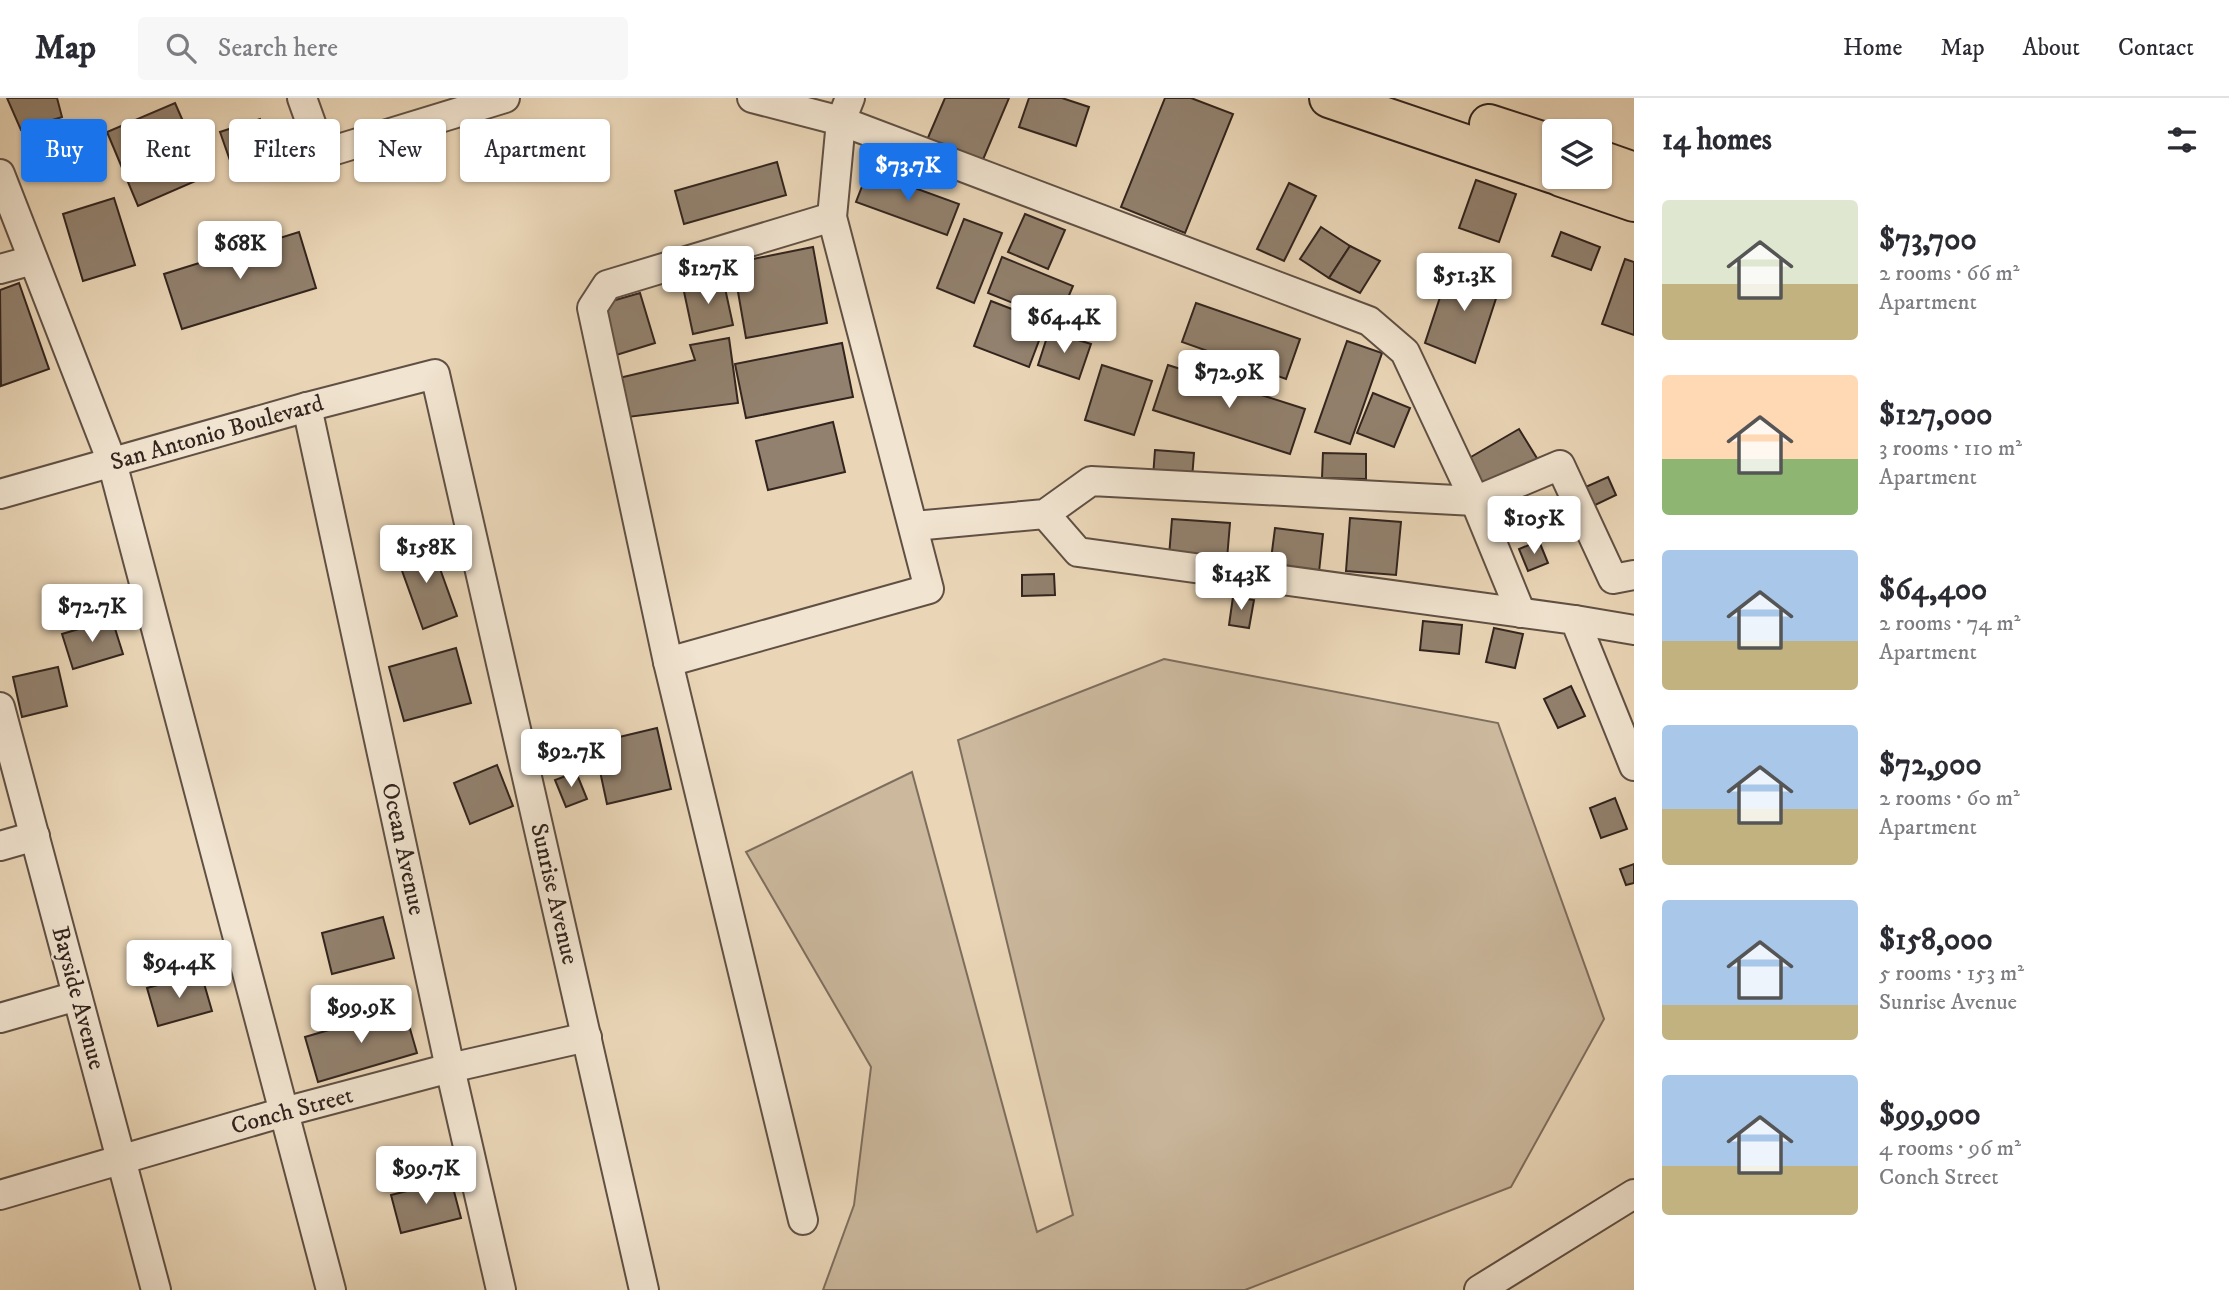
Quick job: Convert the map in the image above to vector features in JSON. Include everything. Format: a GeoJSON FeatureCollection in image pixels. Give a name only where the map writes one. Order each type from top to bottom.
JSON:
{"type":"FeatureCollection","features":[{"type":"Feature","properties":{"kind":"highway"},"geometry":{"type":"LineString","coordinates":[[1329,98],[1488,137],[1542,144]]}},
{"type":"Feature","properties":{"kind":"highway"},"geometry":{"type":"LineString","coordinates":[[1410,98],[1542,167]]}},
{"type":"Feature","properties":{"kind":"highway"},"geometry":{"type":"LineString","coordinates":[[1612,164],[1634,172]]}},
{"type":"Feature","properties":{"kind":"highway"},"geometry":{"type":"LineString","coordinates":[[1596,189],[1634,202]]}},
{"type":"Feature","properties":{"kind":"street"},"geometry":{"type":"LineString","coordinates":[[302,98],[322,154],[505,98]]}},
{"type":"Feature","properties":{"kind":"street"},"geometry":{"type":"LineString","coordinates":[[752,98],[846,110],[1369,321],[1405,352],[1475,501],[1521,613]]}},
{"type":"Feature","properties":{"kind":"street"},"geometry":{"type":"LineString","coordinates":[[668,662],[929,589],[832,217],[846,110]]}},
{"type":"Feature","properties":{"kind":"street"},"geometry":{"type":"LineString","coordinates":[[0,174],[112,462],[331,1290]]}},
{"type":"Feature","properties":{"kind":"street"},"geometry":{"type":"LineString","coordinates":[[803,1220],[668,662],[592,308],[607,285],[832,217]]}},
{"type":"Feature","properties":{"kind":"street"},"geometry":{"type":"LineString","coordinates":[[0,269],[33,260]]}},
{"type":"Feature","properties":{"kind":"street","name":"San Antonio Boulevard"},"geometry":{"type":"LineString","coordinates":[[0,494],[307,407],[435,374]]}},
{"type":"Feature","properties":{"kind":"street","name":"Sunrise Avenue"},"geometry":{"type":"LineString","coordinates":[[435,374],[644,1290]]}},
{"type":"Feature","properties":{"kind":"street","name":"Ocean Avenue"},"geometry":{"type":"LineString","coordinates":[[307,407],[450,1068],[501,1290]]}},
{"type":"Feature","properties":{"kind":"street"},"geometry":{"type":"LineString","coordinates":[[914,526],[1045,514],[1091,481],[1475,501],[1560,464],[1624,577],[1585,622]]}},
{"type":"Feature","properties":{"kind":"street"},"geometry":{"type":"LineString","coordinates":[[1045,514],[1078,552],[1634,630]]}},
{"type":"Feature","properties":{"kind":"street"},"geometry":{"type":"LineString","coordinates":[[1585,622],[1626,725],[1634,766]]}},
{"type":"Feature","properties":{"kind":"street","name":"Bayside Avenue"},"geometry":{"type":"LineString","coordinates":[[0,707],[156,1290]]}},
{"type":"Feature","properties":{"kind":"street"},"geometry":{"type":"LineString","coordinates":[[0,846],[35,836]]}},
{"type":"Feature","properties":{"kind":"street"},"geometry":{"type":"LineString","coordinates":[[0,1018],[77,996]]}},
{"type":"Feature","properties":{"kind":"street","name":"Conch Street"},"geometry":{"type":"LineString","coordinates":[[0,1195],[284,1112],[450,1068],[587,1037]]}},
{"type":"Feature","properties":{"kind":"street"},"geometry":{"type":"LineString","coordinates":[[1479,1290],[1634,1194]]}},
{"type":"Feature","properties":{"kind":"shaded area"},"geometry":{"type":"Polygon","coordinates":[[[1164,659],[1498,723],[1604,1019],[1511,1187],[1245,1290],[823,1290],[854,1205],[871,1067],[746,852],[912,772],[1037,1232],[1073,1215],[958,740],[1164,659]]]}},
{"type":"Feature","properties":{"kind":"building"},"geometry":{"type":"Polygon","coordinates":[[[7,98],[57,98],[62,117],[21,119],[21,130],[7,98]]]}},
{"type":"Feature","properties":{"kind":"building"},"geometry":{"type":"Polygon","coordinates":[[[945,98],[1009,98],[982,162],[927,140],[945,98]]]}},
{"type":"Feature","properties":{"kind":"building"},"geometry":{"type":"Polygon","coordinates":[[[1029,98],[1062,98],[1089,107],[1076,146],[1019,127],[1029,98]]]}},
{"type":"Feature","properties":{"kind":"building"},"geometry":{"type":"Polygon","coordinates":[[[1165,98],[1191,98],[1233,114],[1185,233],[1121,207],[1165,98]]]}},
{"type":"Feature","properties":{"kind":"building"},"geometry":{"type":"Polygon","coordinates":[[[175,103],[182,119],[137,119],[175,103]]]}},
{"type":"Feature","properties":{"kind":"building"},"geometry":{"type":"Polygon","coordinates":[[[121,126],[121,165],[107,132],[121,126]]]}},
{"type":"Feature","properties":{"kind":"building"},"geometry":{"type":"Polygon","coordinates":[[[229,129],[229,158],[220,132],[229,129]]]}},
{"type":"Feature","properties":{"kind":"building"},"geometry":{"type":"Polygon","coordinates":[[[777,162],[786,195],[684,224],[675,191],[777,162]]]}},
{"type":"Feature","properties":{"kind":"building"},"geometry":{"type":"Polygon","coordinates":[[[868,171],[959,204],[947,235],[856,202],[868,171]]]}},
{"type":"Feature","properties":{"kind":"building"},"geometry":{"type":"Polygon","coordinates":[[[1476,180],[1516,194],[1499,242],[1459,228],[1476,180]]]}},
{"type":"Feature","properties":{"kind":"building"},"geometry":{"type":"Polygon","coordinates":[[[128,182],[193,182],[138,206],[128,182]]]}},
{"type":"Feature","properties":{"kind":"building"},"geometry":{"type":"Polygon","coordinates":[[[1289,183],[1316,196],[1284,261],[1257,249],[1289,183]]]}},
{"type":"Feature","properties":{"kind":"building"},"geometry":{"type":"Polygon","coordinates":[[[114,198],[135,265],[83,281],[63,214],[114,198]]]}},
{"type":"Feature","properties":{"kind":"building"},"geometry":{"type":"Polygon","coordinates":[[[1025,214],[1065,230],[1048,269],[1008,252],[1025,214]]]}},
{"type":"Feature","properties":{"kind":"building"},"geometry":{"type":"Polygon","coordinates":[[[964,219],[1002,233],[974,303],[937,288],[964,219]]]}},
{"type":"Feature","properties":{"kind":"building"},"geometry":{"type":"Polygon","coordinates":[[[1321,227],[1350,246],[1329,278],[1300,259],[1321,227]]]}},
{"type":"Feature","properties":{"kind":"building"},"geometry":{"type":"Polygon","coordinates":[[[299,232],[316,288],[182,329],[164,274],[299,232]]]}},
{"type":"Feature","properties":{"kind":"building"},"geometry":{"type":"Polygon","coordinates":[[[1561,232],[1600,247],[1591,270],[1552,256],[1561,232]]]}},
{"type":"Feature","properties":{"kind":"building"},"geometry":{"type":"Polygon","coordinates":[[[1350,246],[1380,261],[1360,293],[1329,278],[1350,246]]]}},
{"type":"Feature","properties":{"kind":"building"},"geometry":{"type":"Polygon","coordinates":[[[813,247],[827,323],[746,338],[733,263],[813,247]]]}},
{"type":"Feature","properties":{"kind":"building"},"geometry":{"type":"Polygon","coordinates":[[[1002,257],[1073,286],[1058,321],[988,293],[1002,257]]]}},
{"type":"Feature","properties":{"kind":"building"},"geometry":{"type":"Polygon","coordinates":[[[1625,259],[1634,262],[1634,335],[1602,324],[1625,259]]]}},
{"type":"Feature","properties":{"kind":"building"},"geometry":{"type":"Polygon","coordinates":[[[1450,267],[1503,277],[1475,363],[1425,343],[1450,267]]]}},
{"type":"Feature","properties":{"kind":"building"},"geometry":{"type":"Polygon","coordinates":[[[723,279],[733,325],[693,334],[683,287],[723,279]]]}},
{"type":"Feature","properties":{"kind":"building"},"geometry":{"type":"Polygon","coordinates":[[[19,283],[49,369],[1,386],[0,290],[19,283]]]}},
{"type":"Feature","properties":{"kind":"building"},"geometry":{"type":"Polygon","coordinates":[[[640,293],[655,343],[613,356],[598,305],[640,293]]]}},
{"type":"Feature","properties":{"kind":"building"},"geometry":{"type":"Polygon","coordinates":[[[991,301],[1046,322],[1029,367],[974,346],[991,301]]]}},
{"type":"Feature","properties":{"kind":"building"},"geometry":{"type":"Polygon","coordinates":[[[1196,303],[1300,339],[1286,379],[1182,342],[1196,303]]]}},
{"type":"Feature","properties":{"kind":"building"},"geometry":{"type":"Polygon","coordinates":[[[1049,331],[1091,344],[1079,379],[1038,365],[1049,331]]]}},
{"type":"Feature","properties":{"kind":"building"},"geometry":{"type":"Polygon","coordinates":[[[729,338],[738,403],[628,417],[619,378],[695,360],[690,345],[729,338]]]}},
{"type":"Feature","properties":{"kind":"building"},"geometry":{"type":"Polygon","coordinates":[[[1347,341],[1382,353],[1350,444],[1315,432],[1347,341]]]}},
{"type":"Feature","properties":{"kind":"building"},"geometry":{"type":"Polygon","coordinates":[[[842,343],[853,397],[746,418],[735,364],[842,343]]]}},
{"type":"Feature","properties":{"kind":"building"},"geometry":{"type":"Polygon","coordinates":[[[1102,365],[1152,381],[1134,435],[1085,420],[1102,365]]]}},
{"type":"Feature","properties":{"kind":"building"},"geometry":{"type":"Polygon","coordinates":[[[1168,365],[1305,409],[1290,454],[1153,410],[1168,365]]]}},
{"type":"Feature","properties":{"kind":"building"},"geometry":{"type":"Polygon","coordinates":[[[1373,393],[1410,408],[1394,447],[1357,433],[1373,393]]]}},
{"type":"Feature","properties":{"kind":"building"},"geometry":{"type":"Polygon","coordinates":[[[833,422],[845,472],[768,490],[756,441],[833,422]]]}},
{"type":"Feature","properties":{"kind":"building"},"geometry":{"type":"Polygon","coordinates":[[[1519,429],[1538,460],[1482,492],[1464,461],[1519,429]]]}},
{"type":"Feature","properties":{"kind":"building"},"geometry":{"type":"Polygon","coordinates":[[[1155,450],[1194,453],[1192,479],[1153,477],[1155,450]]]}},
{"type":"Feature","properties":{"kind":"building"},"geometry":{"type":"Polygon","coordinates":[[[1323,453],[1366,454],[1366,479],[1322,478],[1323,453]]]}},
{"type":"Feature","properties":{"kind":"building"},"geometry":{"type":"Polygon","coordinates":[[[1608,477],[1616,495],[1589,508],[1581,489],[1608,477]]]}},
{"type":"Feature","properties":{"kind":"building"},"geometry":{"type":"Polygon","coordinates":[[[1350,518],[1401,522],[1396,575],[1346,571],[1350,518]]]}},
{"type":"Feature","properties":{"kind":"building"},"geometry":{"type":"Polygon","coordinates":[[[1172,519],[1230,523],[1227,559],[1169,556],[1172,519]]]}},
{"type":"Feature","properties":{"kind":"building"},"geometry":{"type":"Polygon","coordinates":[[[1275,528],[1323,534],[1319,572],[1270,567],[1275,528]]]}},
{"type":"Feature","properties":{"kind":"building"},"geometry":{"type":"Polygon","coordinates":[[[430,541],[457,616],[423,629],[396,554],[430,541]]]}},
{"type":"Feature","properties":{"kind":"building"},"geometry":{"type":"Polygon","coordinates":[[[1539,541],[1548,563],[1528,571],[1519,549],[1539,541]]]}},
{"type":"Feature","properties":{"kind":"building"},"geometry":{"type":"Polygon","coordinates":[[[1054,574],[1055,595],[1022,596],[1022,575],[1054,574]]]}},
{"type":"Feature","properties":{"kind":"building"},"geometry":{"type":"Polygon","coordinates":[[[1233,597],[1254,600],[1249,628],[1229,625],[1233,597]]]}},
{"type":"Feature","properties":{"kind":"building"},"geometry":{"type":"Polygon","coordinates":[[[112,619],[123,654],[73,669],[62,634],[112,619]]]}},
{"type":"Feature","properties":{"kind":"building"},"geometry":{"type":"Polygon","coordinates":[[[1423,621],[1462,625],[1459,654],[1420,650],[1423,621]]]}},
{"type":"Feature","properties":{"kind":"building"},"geometry":{"type":"Polygon","coordinates":[[[1494,628],[1523,634],[1515,668],[1486,662],[1494,628]]]}},
{"type":"Feature","properties":{"kind":"building"},"geometry":{"type":"Polygon","coordinates":[[[456,648],[471,703],[404,721],[389,667],[456,648]]]}},
{"type":"Feature","properties":{"kind":"building"},"geometry":{"type":"Polygon","coordinates":[[[58,667],[67,706],[22,717],[13,677],[58,667]]]}},
{"type":"Feature","properties":{"kind":"building"},"geometry":{"type":"Polygon","coordinates":[[[1571,686],[1585,716],[1558,728],[1544,699],[1571,686]]]}},
{"type":"Feature","properties":{"kind":"building"},"geometry":{"type":"Polygon","coordinates":[[[657,728],[671,789],[607,804],[594,743],[657,728]]]}},
{"type":"Feature","properties":{"kind":"building"},"geometry":{"type":"Polygon","coordinates":[[[497,765],[513,806],[470,824],[454,783],[497,765]]]}},
{"type":"Feature","properties":{"kind":"building"},"geometry":{"type":"Polygon","coordinates":[[[576,772],[587,799],[566,807],[555,780],[576,772]]]}},
{"type":"Feature","properties":{"kind":"building"},"geometry":{"type":"Polygon","coordinates":[[[1615,798],[1627,829],[1601,838],[1590,808],[1615,798]]]}},
{"type":"Feature","properties":{"kind":"building"},"geometry":{"type":"Polygon","coordinates":[[[1634,864],[1634,883],[1626,885],[1620,869],[1634,864]]]}},
{"type":"Feature","properties":{"kind":"building"},"geometry":{"type":"Polygon","coordinates":[[[383,917],[394,958],[332,974],[322,933],[383,917]]]}},
{"type":"Feature","properties":{"kind":"building"},"geometry":{"type":"Polygon","coordinates":[[[201,973],[212,1011],[158,1026],[147,988],[201,973]]]}},
{"type":"Feature","properties":{"kind":"building"},"geometry":{"type":"Polygon","coordinates":[[[404,1008],[417,1053],[318,1082],[305,1037],[404,1008]]]}},
{"type":"Feature","properties":{"kind":"building"},"geometry":{"type":"Polygon","coordinates":[[[451,1180],[461,1218],[401,1233],[391,1195],[451,1180]]]}}]}
